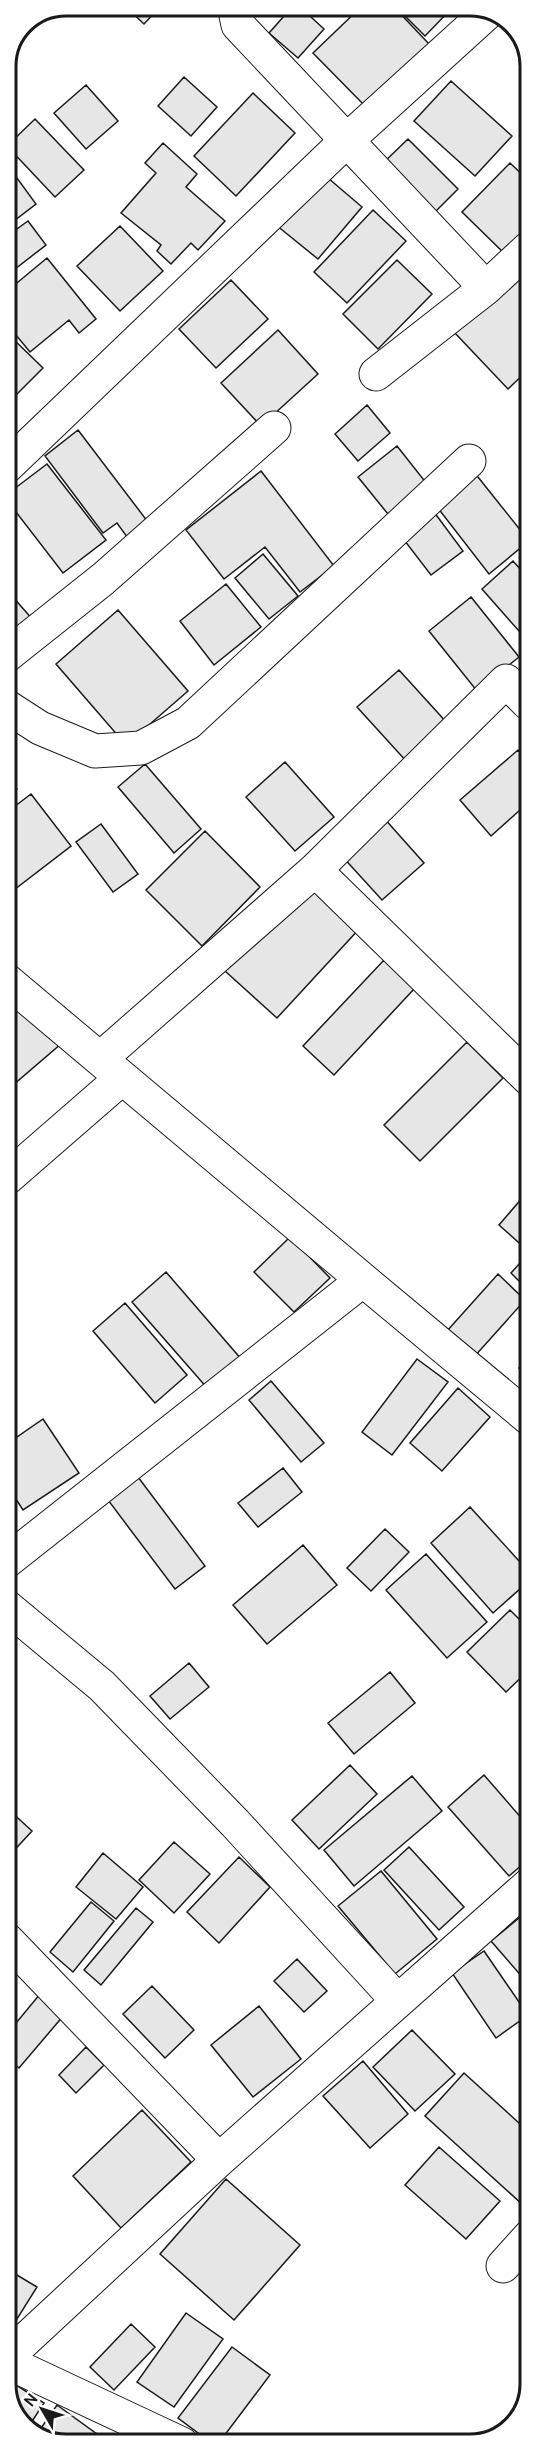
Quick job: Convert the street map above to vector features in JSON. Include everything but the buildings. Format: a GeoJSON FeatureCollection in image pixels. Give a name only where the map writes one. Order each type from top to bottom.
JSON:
{"type":"FeatureCollection","features":[{"type":"Feature","properties":{"kind":"street"},"geometry":{"type":"LineString","coordinates":[[236,16],[238,25],[345,142],[486,288]]}},
{"type":"Feature","properties":{"kind":"street"},"geometry":{"type":"LineString","coordinates":[[16,457],[345,142],[482,18]]}},
{"type":"Feature","properties":{"kind":"street"},"geometry":{"type":"LineString","coordinates":[[376,374],[486,288],[519,257]]}},
{"type":"Feature","properties":{"kind":"street"},"geometry":{"type":"LineString","coordinates":[[16,648],[103,579],[274,428]]}},
{"type":"Feature","properties":{"kind":"street"},"geometry":{"type":"LineString","coordinates":[[16,712],[40,728],[95,751],[141,748],[188,723],[469,461]]}},
{"type":"Feature","properties":{"kind":"street"},"geometry":{"type":"LineString","coordinates":[[16,1168],[111,1068],[506,681],[519,694]]}},
{"type":"Feature","properties":{"kind":"street"},"geometry":{"type":"LineString","coordinates":[[315,870],[519,1069]]}},
{"type":"Feature","properties":{"kind":"street"},"geometry":{"type":"LineString","coordinates":[[16,988],[519,1410]]}},
{"type":"Feature","properties":{"kind":"street"},"geometry":{"type":"LineString","coordinates":[[16,1554],[363,1280]]}},
{"type":"Feature","properties":{"kind":"street"},"geometry":{"type":"LineString","coordinates":[[16,1614],[102,1686],[235,1823],[397,2000]]}},
{"type":"Feature","properties":{"kind":"street"},"geometry":{"type":"LineString","coordinates":[[16,2349],[219,2160],[519,1894]]}},
{"type":"Feature","properties":{"kind":"street"},"geometry":{"type":"LineString","coordinates":[[16,1949],[219,2160]]}},
{"type":"Feature","properties":{"kind":"street"},"geometry":{"type":"LineString","coordinates":[[503,2266],[519,2248]]}},
{"type":"Feature","properties":{"kind":"street"},"geometry":{"type":"LineString","coordinates":[[16,2366],[161,2434]]}}]}
